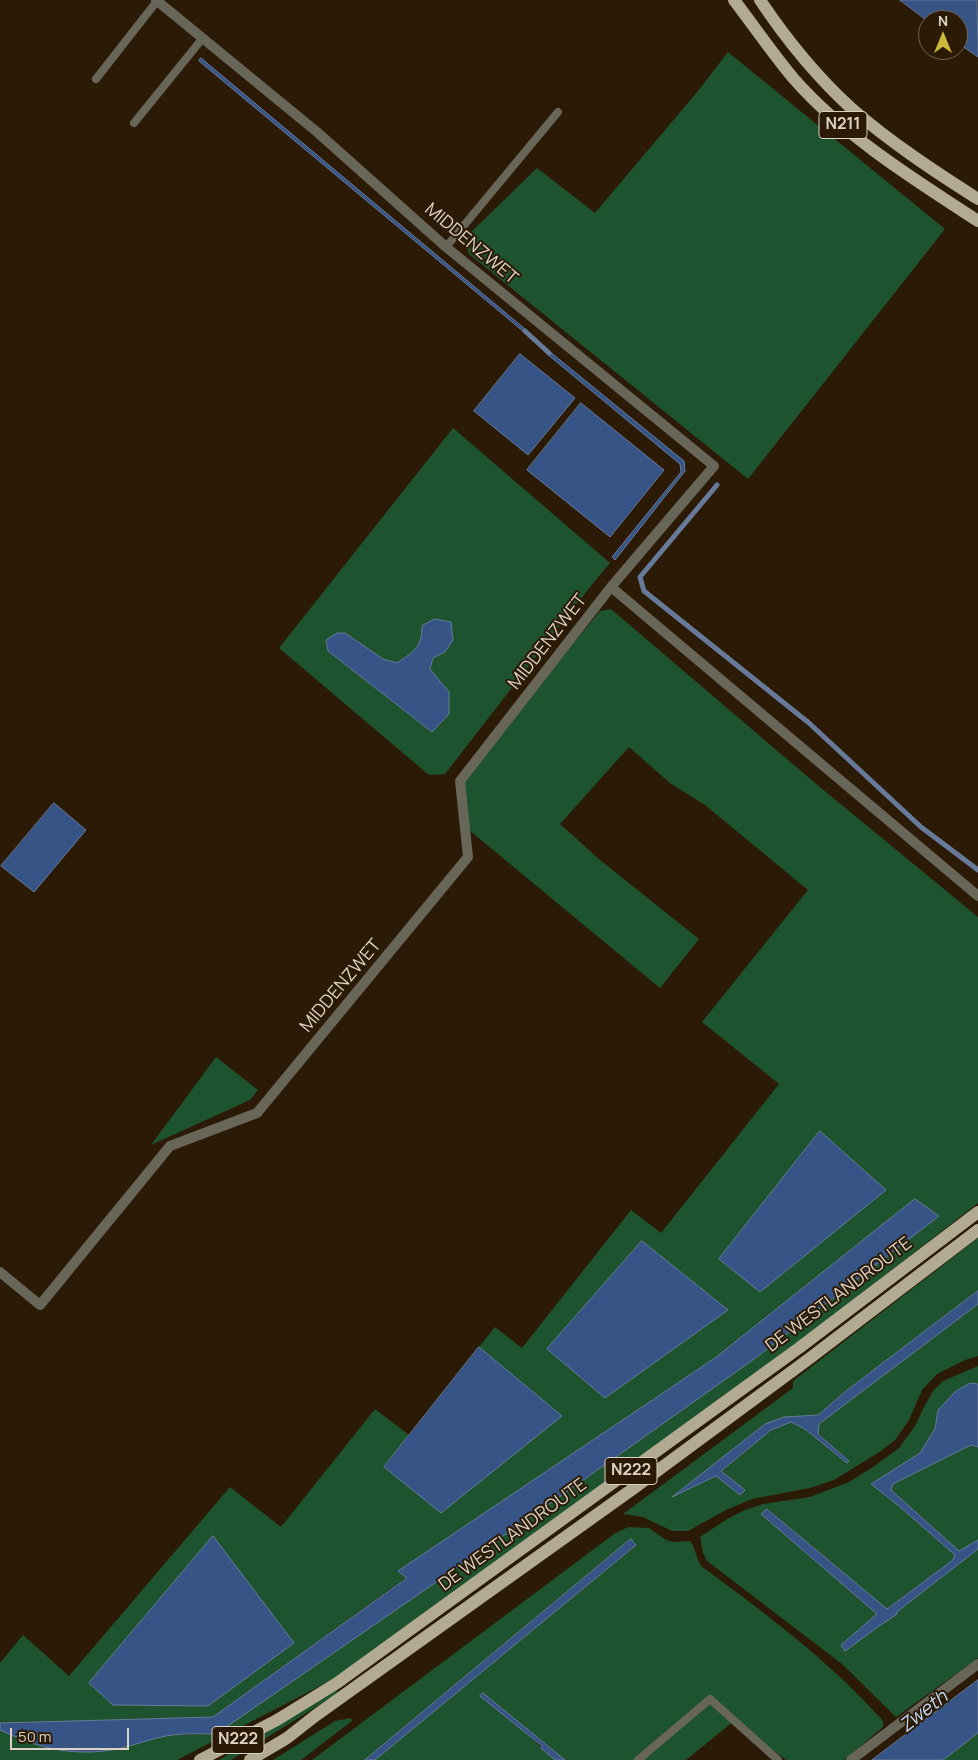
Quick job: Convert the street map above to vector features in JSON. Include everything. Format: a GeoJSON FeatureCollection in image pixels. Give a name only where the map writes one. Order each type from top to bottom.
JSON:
{"type":"FeatureCollection","features":[{"type":"Feature","properties":{"kind":"main road","name":"N211"},"geometry":{"type":"LineString","coordinates":[[734,0],[794,79],[828,112],[854,135],[920,183],[978,221]]}},
{"type":"Feature","properties":{"kind":"main road","name":"N211"},"geometry":{"type":"LineString","coordinates":[[760,0],[798,52],[851,108],[932,169],[978,199]]}},
{"type":"Feature","properties":{"kind":"main road","name":"DE WESTLANDROUTE"},"geometry":{"type":"LineString","coordinates":[[200,1760],[276,1720],[337,1683],[783,1359],[978,1212]]}},
{"type":"Feature","properties":{"kind":"main road","name":"DE WESTLANDROUTE"},"geometry":{"type":"LineString","coordinates":[[250,1760],[287,1738],[314,1716],[642,1482],[802,1364],[978,1230]]}},
{"type":"Feature","properties":{"kind":"street","name":"MIDDENZWET"},"geometry":{"type":"LineString","coordinates":[[0,1272],[40,1305],[170,1146],[257,1113],[468,857],[460,781],[611,587],[714,466],[446,247],[317,132],[156,0]]}},
{"type":"Feature","properties":{"kind":"street","name":"MIDDENZWET"},"geometry":{"type":"LineString","coordinates":[[611,587],[978,896]]}},
{"type":"Feature","properties":{"kind":"street"},"geometry":{"type":"LineString","coordinates":[[851,1760],[978,1664]]}},
{"type":"Feature","properties":{"kind":"lane"},"geometry":{"type":"LineString","coordinates":[[96,79],[156,0]]}},
{"type":"Feature","properties":{"kind":"lane"},"geometry":{"type":"LineString","coordinates":[[134,123],[202,39]]}},
{"type":"Feature","properties":{"kind":"lane"},"geometry":{"type":"LineString","coordinates":[[446,247],[558,112]]}},
{"type":"Feature","properties":{"kind":"lane"},"geometry":{"type":"LineString","coordinates":[[638,1760],[710,1699],[778,1760]]}},
{"type":"Feature","properties":{"kind":"green space"},"geometry":{"type":"Polygon","coordinates":[[[728,52],[945,229],[748,479],[469,254],[464,239],[537,168],[595,213],[698,91],[728,52]]]}},
{"type":"Feature","properties":{"kind":"green space"},"geometry":{"type":"Polygon","coordinates":[[[453,428],[610,563],[445,774],[429,775],[279,648],[453,428]],[[345,633],[326,641],[328,651],[432,732],[448,714],[449,692],[430,669],[433,658],[445,652],[422,638],[416,649],[397,663],[383,659],[345,633]]]}},
{"type":"Feature","properties":{"kind":"green space"},"geometry":{"type":"Polygon","coordinates":[[[611,609],[815,783],[978,917],[978,1203],[796,1344],[357,1667],[177,1760],[0,1760],[0,1730],[19,1739],[90,1752],[118,1749],[168,1735],[216,1734],[715,1358],[399,1571],[407,1577],[213,1717],[0,1723],[0,1663],[23,1635],[69,1676],[230,1487],[281,1527],[375,1409],[409,1435],[384,1467],[562,1416],[479,1347],[495,1327],[522,1348],[631,1210],[661,1233],[779,1084],[702,1022],[808,890],[705,805],[670,783],[629,747],[560,824],[600,860],[699,939],[660,988],[469,830],[463,784],[473,765],[600,611],[611,609]]]}},
{"type":"Feature","properties":{"kind":"green space"},"geometry":{"type":"Polygon","coordinates":[[[216,1057],[258,1090],[250,1100],[151,1145],[216,1057]]]}},
{"type":"Feature","properties":{"kind":"green space"},"geometry":{"type":"Polygon","coordinates":[[[978,1238],[978,1291],[817,1415],[784,1417],[765,1424],[675,1495],[717,1476],[741,1495],[745,1490],[721,1471],[771,1430],[791,1422],[805,1429],[847,1463],[849,1461],[818,1433],[818,1424],[978,1304],[978,1356],[965,1360],[937,1374],[922,1390],[909,1420],[895,1440],[881,1451],[834,1480],[810,1488],[752,1499],[726,1510],[688,1531],[672,1531],[643,1517],[623,1514],[793,1388],[793,1381],[978,1238]]]}},
{"type":"Feature","properties":{"kind":"green space"},"geometry":{"type":"Polygon","coordinates":[[[978,1366],[978,1384],[971,1383],[938,1410],[935,1429],[920,1453],[871,1484],[955,1555],[953,1560],[886,1609],[768,1509],[761,1514],[878,1614],[841,1645],[896,1615],[898,1611],[978,1549],[978,1658],[896,1717],[842,1664],[707,1561],[703,1553],[700,1537],[727,1519],[745,1510],[763,1504],[810,1497],[849,1482],[899,1448],[915,1426],[933,1391],[943,1381],[978,1366]]]}},
{"type":"Feature","properties":{"kind":"green space"},"geometry":{"type":"Polygon","coordinates":[[[971,1445],[978,1447],[978,1540],[959,1551],[891,1490],[893,1484],[971,1445]]]}},
{"type":"Feature","properties":{"kind":"green space"},"geometry":{"type":"Polygon","coordinates":[[[628,1527],[649,1528],[666,1540],[673,1542],[690,1541],[701,1566],[773,1620],[819,1658],[863,1699],[883,1721],[883,1727],[844,1760],[786,1760],[734,1721],[686,1760],[565,1760],[483,1693],[555,1760],[375,1760],[636,1545],[631,1539],[365,1760],[312,1760],[614,1534],[628,1527]]]}},
{"type":"Feature","properties":{"kind":"green space"},"geometry":{"type":"Polygon","coordinates":[[[337,1688],[337,1694],[231,1760],[219,1760],[337,1688]]]}},
{"type":"Feature","properties":{"kind":"green space"},"geometry":{"type":"Polygon","coordinates":[[[351,1718],[352,1721],[301,1760],[273,1760],[335,1721],[351,1718]]]}},
{"type":"Feature","properties":{"kind":"green space"},"geometry":{"type":"Polygon","coordinates":[[[978,1733],[978,1760],[943,1760],[978,1733]]]}},
{"type":"Feature","properties":{"kind":"water"},"geometry":{"type":"Polygon","coordinates":[[[900,0],[977,0],[978,57],[968,50],[968,10],[918,10],[918,14],[900,0]]]}},
{"type":"Feature","properties":{"kind":"water"},"geometry":{"type":"Polygon","coordinates":[[[201,58],[525,329],[524,332],[199,61],[201,58]]]}},
{"type":"Feature","properties":{"kind":"water"},"geometry":{"type":"Polygon","coordinates":[[[549,351],[684,461],[685,471],[615,560],[612,557],[681,472],[680,464],[547,354],[549,351]]]}},
{"type":"Feature","properties":{"kind":"water"},"geometry":{"type":"Polygon","coordinates":[[[520,354],[575,398],[528,455],[474,411],[520,354]]]}},
{"type":"Feature","properties":{"kind":"water"},"geometry":{"type":"Polygon","coordinates":[[[581,403],[664,470],[610,537],[527,470],[581,403]]]}},
{"type":"Feature","properties":{"kind":"water"},"geometry":{"type":"Polygon","coordinates":[[[435,619],[451,622],[453,640],[445,652],[433,658],[430,669],[449,692],[449,714],[432,732],[328,651],[326,640],[337,633],[345,633],[383,659],[397,663],[419,644],[422,626],[435,619]]]}},
{"type":"Feature","properties":{"kind":"water"},"geometry":{"type":"Polygon","coordinates":[[[54,803],[86,830],[34,892],[1,866],[54,803]]]}},
{"type":"Feature","properties":{"kind":"water"},"geometry":{"type":"Polygon","coordinates":[[[820,1131],[886,1190],[760,1292],[719,1259],[820,1131]]]}},
{"type":"Feature","properties":{"kind":"water"},"geometry":{"type":"Polygon","coordinates":[[[915,1199],[939,1216],[757,1357],[548,1505],[216,1734],[172,1735],[118,1749],[72,1752],[29,1742],[0,1730],[0,1723],[213,1717],[407,1578],[398,1571],[715,1358],[915,1199]]]}},
{"type":"Feature","properties":{"kind":"water"},"geometry":{"type":"Polygon","coordinates":[[[642,1241],[728,1310],[605,1398],[547,1349],[642,1241]]]}},
{"type":"Feature","properties":{"kind":"water"},"geometry":{"type":"Polygon","coordinates":[[[978,1291],[978,1304],[819,1424],[818,1434],[849,1461],[847,1463],[805,1429],[791,1422],[771,1430],[721,1471],[745,1490],[740,1495],[716,1476],[672,1497],[765,1424],[784,1417],[818,1415],[846,1391],[978,1291]]]}},
{"type":"Feature","properties":{"kind":"water"},"geometry":{"type":"Polygon","coordinates":[[[479,1347],[562,1416],[441,1513],[384,1467],[479,1347]]]}},
{"type":"Feature","properties":{"kind":"water"},"geometry":{"type":"Polygon","coordinates":[[[971,1383],[978,1384],[978,1447],[971,1445],[893,1484],[891,1490],[959,1551],[978,1540],[978,1549],[898,1611],[896,1615],[845,1651],[841,1645],[877,1614],[761,1514],[767,1509],[887,1609],[953,1560],[955,1555],[871,1484],[920,1453],[935,1429],[938,1410],[956,1391],[971,1383]]]}},
{"type":"Feature","properties":{"kind":"water"},"geometry":{"type":"Polygon","coordinates":[[[213,1536],[294,1643],[208,1706],[113,1705],[89,1683],[213,1536]]]}},
{"type":"Feature","properties":{"kind":"water"},"geometry":{"type":"Polygon","coordinates":[[[631,1539],[636,1545],[375,1760],[365,1760],[631,1539]]]}},
{"type":"Feature","properties":{"kind":"water"},"geometry":{"type":"Polygon","coordinates":[[[978,1680],[978,1733],[943,1760],[872,1760],[978,1680]]]}},
{"type":"Feature","properties":{"kind":"water"},"geometry":{"type":"Polygon","coordinates":[[[483,1693],[565,1760],[555,1760],[541,1748],[542,1746],[480,1696],[483,1693]]]}},
{"type":"Feature","properties":{"kind":"waterway"},"geometry":{"type":"LineString","coordinates":[[525,331],[549,353]]}},
{"type":"Feature","properties":{"kind":"waterway"},"geometry":{"type":"LineString","coordinates":[[717,485],[640,577],[644,591],[809,723],[921,827],[978,870]]}},
{"type":"Feature","properties":{"kind":"water label","name":"Zweth"},"geometry":{"type":"Point","coordinates":[924,1712]}}]}
